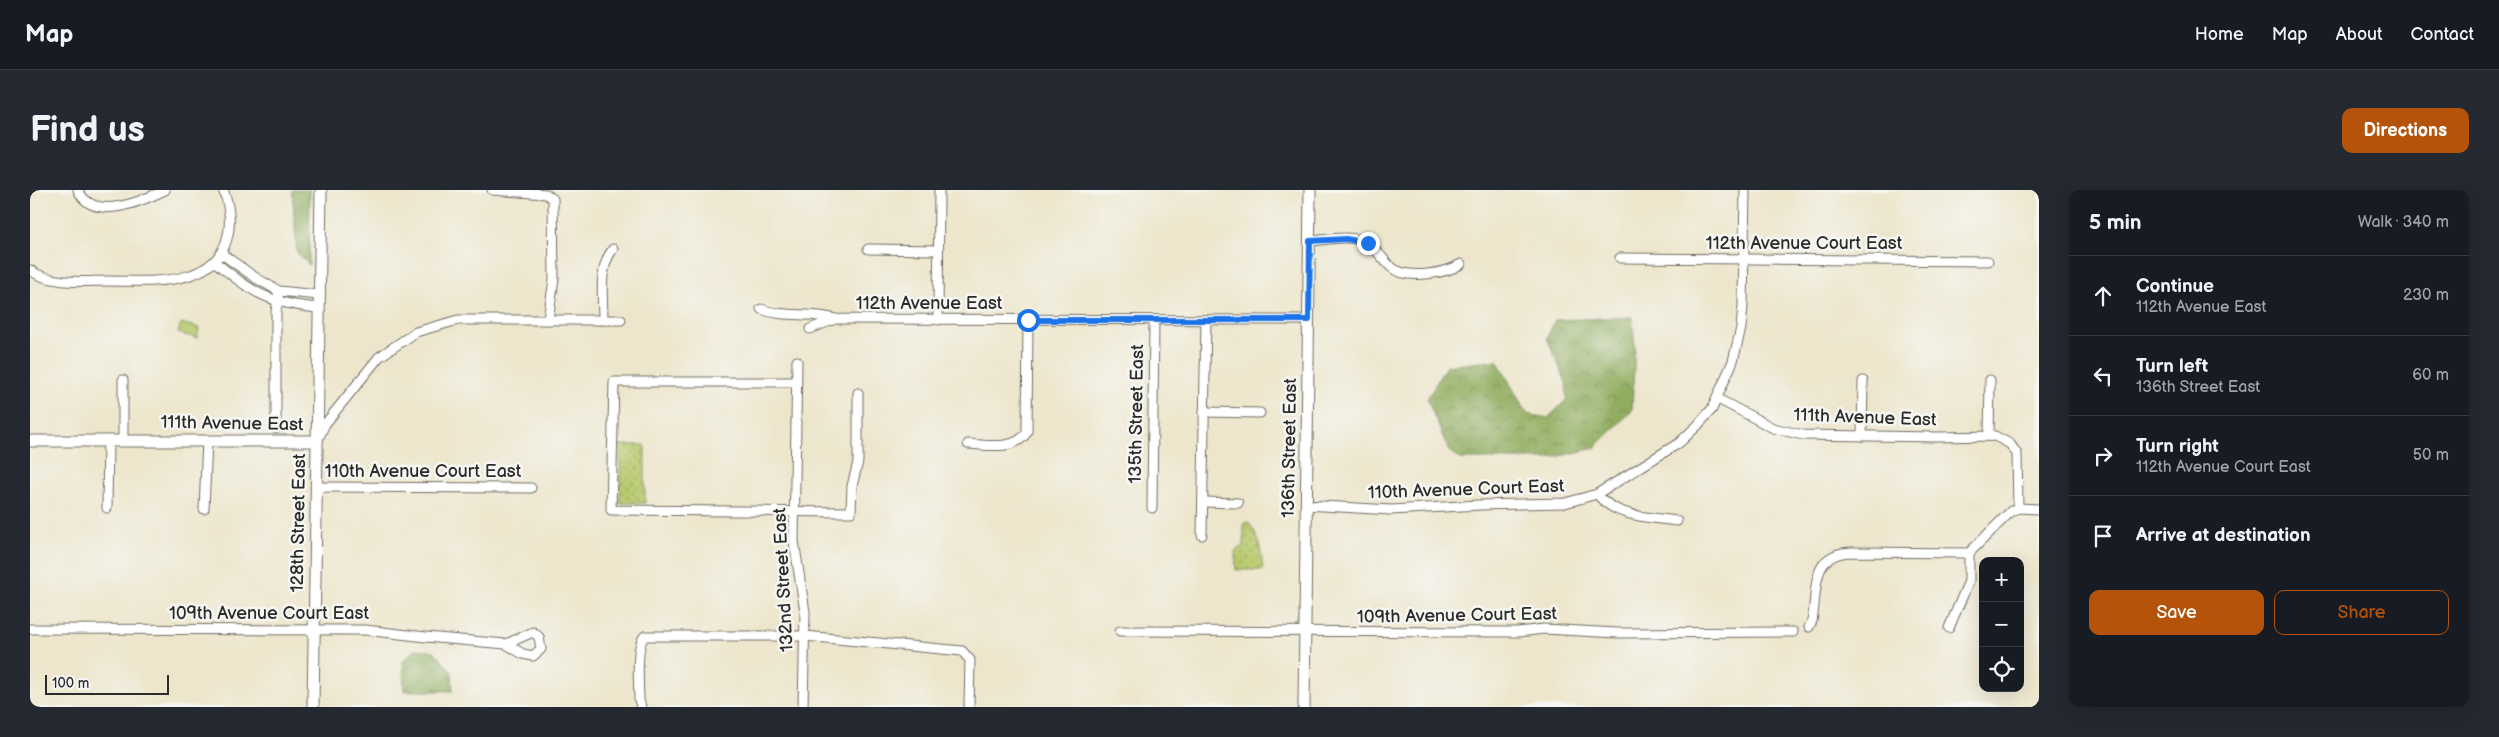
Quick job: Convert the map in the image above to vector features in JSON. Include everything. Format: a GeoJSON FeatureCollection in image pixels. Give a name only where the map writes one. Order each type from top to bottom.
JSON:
{"type":"FeatureCollection","features":[{"type":"Feature","properties":{"kind":"street"},"geometry":{"type":"LineString","coordinates":[[78,190],[85,200],[98,206],[126,205],[142,201],[165,190]]}},
{"type":"Feature","properties":{"kind":"street"},"geometry":{"type":"LineString","coordinates":[[31,273],[74,281],[161,280],[201,271],[215,262],[222,254],[229,227],[228,206],[223,190]]}},
{"type":"Feature","properties":{"kind":"street","name":"128th Street East"},"geometry":{"type":"LineString","coordinates":[[313,707],[321,190]]}},
{"type":"Feature","properties":{"kind":"street"},"geometry":{"type":"LineString","coordinates":[[492,190],[546,194],[552,199],[554,279],[548,320]]}},
{"type":"Feature","properties":{"kind":"street"},"geometry":{"type":"LineString","coordinates":[[938,320],[939,190]]}},
{"type":"Feature","properties":{"kind":"street","name":"136th Street East"},"geometry":{"type":"LineString","coordinates":[[1304,707],[1310,190]]}},
{"type":"Feature","properties":{"kind":"street","name":"110th Avenue Court East"},"geometry":{"type":"LineString","coordinates":[[1306,505],[1424,510],[1479,505],[1566,503],[1597,494],[1679,443],[1707,416],[1718,399],[1733,362],[1741,328],[1746,190]]}},
{"type":"Feature","properties":{"kind":"street"},"geometry":{"type":"LineString","coordinates":[[1310,241],[1346,239],[1364,241],[1392,268],[1401,272],[1433,274],[1452,270],[1461,264]]}},
{"type":"Feature","properties":{"kind":"street"},"geometry":{"type":"LineString","coordinates":[[604,320],[604,267],[606,258],[613,249]]}},
{"type":"Feature","properties":{"kind":"street"},"geometry":{"type":"LineString","coordinates":[[868,249],[938,250]]}},
{"type":"Feature","properties":{"kind":"street"},"geometry":{"type":"LineString","coordinates":[[222,254],[256,278],[279,290],[318,295]]}},
{"type":"Feature","properties":{"kind":"street","name":"112th Avenue Court East"},"geometry":{"type":"LineString","coordinates":[[1620,258],[1988,261]]}},
{"type":"Feature","properties":{"kind":"street"},"geometry":{"type":"LineString","coordinates":[[215,262],[259,294],[277,302],[318,308]]}},
{"type":"Feature","properties":{"kind":"street"},"geometry":{"type":"LineString","coordinates":[[276,428],[277,302],[279,290]]}},
{"type":"Feature","properties":{"kind":"street","name":"112th Avenue East"},"geometry":{"type":"LineString","coordinates":[[761,309],[778,314],[821,316],[835,319],[1309,320]]}},
{"type":"Feature","properties":{"kind":"street"},"geometry":{"type":"LineString","coordinates":[[810,329],[835,319]]}},
{"type":"Feature","properties":{"kind":"street","name":"111th Avenue East"},"geometry":{"type":"LineString","coordinates":[[30,440],[317,442],[325,424],[380,358],[416,332],[458,320],[621,320]]}},
{"type":"Feature","properties":{"kind":"street"},"geometry":{"type":"LineString","coordinates":[[968,444],[1010,444],[1020,441],[1027,432],[1028,320]]}},
{"type":"Feature","properties":{"kind":"street","name":"135th Street East"},"geometry":{"type":"LineString","coordinates":[[1152,508],[1154,320]]}},
{"type":"Feature","properties":{"kind":"street"},"geometry":{"type":"LineString","coordinates":[[1202,535],[1206,320]]}},
{"type":"Feature","properties":{"kind":"street","name":"132nd Street East"},"geometry":{"type":"LineString","coordinates":[[797,362],[794,541],[803,592],[804,707]]}},
{"type":"Feature","properties":{"kind":"street"},"geometry":{"type":"LineString","coordinates":[[123,380],[123,440]]}},
{"type":"Feature","properties":{"kind":"street"},"geometry":{"type":"LineString","coordinates":[[1990,380],[1990,436],[2007,441],[2016,451],[2018,508]]}},
{"type":"Feature","properties":{"kind":"street"},"geometry":{"type":"LineString","coordinates":[[1862,381],[1862,436]]}},
{"type":"Feature","properties":{"kind":"street"},"geometry":{"type":"LineString","coordinates":[[797,382],[614,382],[612,510],[851,512],[852,486],[858,462],[858,393]]}},
{"type":"Feature","properties":{"kind":"street","name":"111th Avenue East"},"geometry":{"type":"LineString","coordinates":[[1718,399],[1773,428],[1788,433],[1827,436],[1937,438],[1990,436]]}},
{"type":"Feature","properties":{"kind":"street"},"geometry":{"type":"LineString","coordinates":[[1204,412],[1260,413]]}},
{"type":"Feature","properties":{"kind":"street"},"geometry":{"type":"LineString","coordinates":[[106,508],[108,440]]}},
{"type":"Feature","properties":{"kind":"street"},"geometry":{"type":"LineString","coordinates":[[204,509],[206,440]]}},
{"type":"Feature","properties":{"kind":"street","name":"110th Avenue Court East"},"geometry":{"type":"LineString","coordinates":[[316,487],[531,488]]}},
{"type":"Feature","properties":{"kind":"street"},"geometry":{"type":"LineString","coordinates":[[1597,494],[1607,506],[1619,511],[1640,516],[1678,520]]}},
{"type":"Feature","properties":{"kind":"street"},"geometry":{"type":"LineString","coordinates":[[1203,502],[1238,503]]}},
{"type":"Feature","properties":{"kind":"street"},"geometry":{"type":"LineString","coordinates":[[1949,628],[1969,581],[1969,553],[2011,511],[2018,508],[2039,509]]}},
{"type":"Feature","properties":{"kind":"street"},"geometry":{"type":"LineString","coordinates":[[1809,627],[1812,621],[1820,570],[1827,560],[1842,552],[1969,553]]}},
{"type":"Feature","properties":{"kind":"street","name":"109th Avenue Court East"},"geometry":{"type":"LineString","coordinates":[[30,629],[369,630],[506,644]]}},
{"type":"Feature","properties":{"kind":"street","name":"109th Avenue Court East"},"geometry":{"type":"LineString","coordinates":[[1120,631],[1518,632],[1544,629],[1617,633],[1793,632]]}},
{"type":"Feature","properties":{"kind":"street"},"geometry":{"type":"LineString","coordinates":[[641,707],[639,700],[639,651],[642,638],[645,636],[804,636],[962,651],[970,660],[969,707]]}},
{"type":"Feature","properties":{"kind":"green space"},"geometry":{"type":"Polygon","coordinates":[[[292,190],[310,190],[309,265],[297,253],[292,190]]]}},
{"type":"Feature","properties":{"kind":"green space"},"geometry":{"type":"Polygon","coordinates":[[[1632,317],[1635,346],[1632,410],[1595,448],[1547,459],[1460,459],[1448,449],[1427,399],[1446,366],[1497,360],[1527,414],[1548,418],[1567,399],[1566,382],[1547,338],[1555,320],[1632,317]]]}},
{"type":"Feature","properties":{"kind":"green space"},"geometry":{"type":"Polygon","coordinates":[[[181,323],[199,328],[197,338],[178,333],[181,323]]]}},
{"type":"Feature","properties":{"kind":"green space"},"geometry":{"type":"Polygon","coordinates":[[[620,445],[645,445],[645,503],[620,503],[620,445]]]}},
{"type":"Feature","properties":{"kind":"green space"},"geometry":{"type":"Polygon","coordinates":[[[1248,522],[1255,533],[1261,551],[1263,570],[1236,570],[1235,551],[1244,546],[1244,523],[1248,522]]]}},
{"type":"Feature","properties":{"kind":"green space"},"geometry":{"type":"Polygon","coordinates":[[[415,649],[434,651],[452,672],[453,691],[404,691],[403,661],[415,649]]]}},
{"type":"Feature","properties":{"kind":"route"},"geometry":{"type":"LineString","coordinates":[[1028,320],[1309,320],[1310,241],[1346,239],[1368,243]]}}]}
